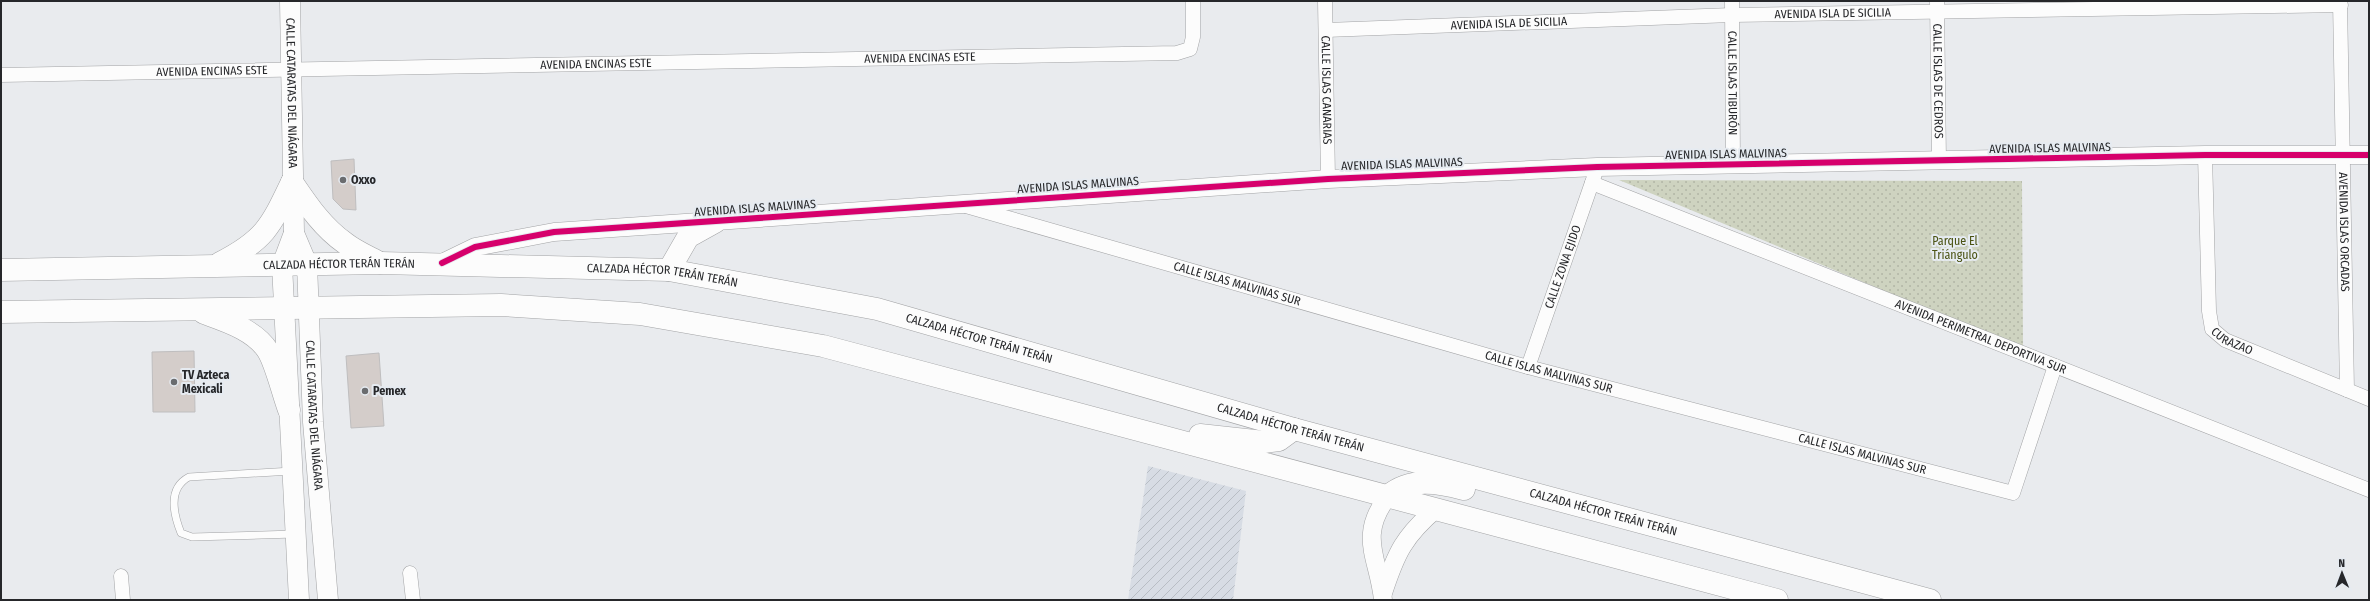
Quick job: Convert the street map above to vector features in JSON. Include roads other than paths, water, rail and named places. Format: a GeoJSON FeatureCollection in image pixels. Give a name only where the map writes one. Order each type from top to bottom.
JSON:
{"type":"FeatureCollection","features":[{"type":"Feature","properties":{"kind":"main road","name":"CALLE CATARATAS DEL NIÁGARA"},"geometry":{"type":"LineString","coordinates":[[290,1],[294,233],[307,264],[313,422],[328,600]]}},
{"type":"Feature","properties":{"kind":"main road"},"geometry":{"type":"LineString","coordinates":[[216,266],[245,251],[262,236],[275,217],[292,182],[313,213],[329,229],[346,244],[382,263]]}},
{"type":"Feature","properties":{"kind":"main road"},"geometry":{"type":"LineString","coordinates":[[669,270],[688,237],[714,222]]}},
{"type":"Feature","properties":{"kind":"main road","name":"CALLE CATARATAS DEL NIÁGARA"},"geometry":{"type":"LineString","coordinates":[[294,233],[282,265],[299,600]]}},
{"type":"Feature","properties":{"kind":"main road","name":"CALZADA HÉCTOR TERÁN TERÁN"},"geometry":{"type":"LineString","coordinates":[[1,270],[382,263],[442,263],[669,270],[877,309],[1294,429],[1930,600]]}},
{"type":"Feature","properties":{"kind":"main road"},"geometry":{"type":"LineString","coordinates":[[1,312],[501,305],[640,314],[824,346],[1437,508],[1777,600]]}},
{"type":"Feature","properties":{"kind":"main road"},"geometry":{"type":"LineString","coordinates":[[196,309],[231,323],[258,339],[268,351],[289,410]]}},
{"type":"Feature","properties":{"kind":"main road"},"geometry":{"type":"LineString","coordinates":[[1147,432],[1176,432],[1264,442],[1279,440],[1294,429]]}},
{"type":"Feature","properties":{"kind":"main road"},"geometry":{"type":"LineString","coordinates":[[1388,496],[1396,489],[1421,482],[1438,483],[1494,496],[1514,497],[1534,493]]}},
{"type":"Feature","properties":{"kind":"street","name":"AVENIDA ENCINAS ESTE"},"geometry":{"type":"LineString","coordinates":[[1,74],[1177,53],[1190,49],[1193,37],[1193,1]]}},
{"type":"Feature","properties":{"kind":"street","name":"CALLE ISLAS CANARIAS"},"geometry":{"type":"LineString","coordinates":[[1325,1],[1328,178]]}},
{"type":"Feature","properties":{"kind":"street","name":"CALLE ISLAS TIBURÓN"},"geometry":{"type":"LineString","coordinates":[[1732,1],[1733,165]]}},
{"type":"Feature","properties":{"kind":"street","name":"AVENIDA ISLA DE SICILIA"},"geometry":{"type":"LineString","coordinates":[[1326,30],[1937,7],[2341,3]]}},
{"type":"Feature","properties":{"kind":"street","name":"AVENIDA ISLAS ORCADAS"},"geometry":{"type":"LineString","coordinates":[[2341,3],[2347,390]]}},
{"type":"Feature","properties":{"kind":"street","name":"CALLE ISLAS DE CEDROS"},"geometry":{"type":"LineString","coordinates":[[1937,7],[1939,162]]}},
{"type":"Feature","properties":{"kind":"street","name":"AVENIDA ISLAS MALVINAS"},"geometry":{"type":"LineString","coordinates":[[442,263],[475,246],[554,232],[1328,178],[1595,175],[1733,165],[2205,156],[2369,155]]}},
{"type":"Feature","properties":{"kind":"street","name":"CURAZAO"},"geometry":{"type":"LineString","coordinates":[[2205,156],[2209,311],[2212,329],[2225,340],[2369,400]]}},
{"type":"Feature","properties":{"kind":"street","name":"AVENIDA PERIMETRAL DEPORTIVA SUR"},"geometry":{"type":"LineString","coordinates":[[1595,175],[2056,366],[2369,490]]}},
{"type":"Feature","properties":{"kind":"street","name":"CALLE ZONA EJIDO"},"geometry":{"type":"LineString","coordinates":[[1528,367],[1595,175]]}},
{"type":"Feature","properties":{"kind":"street","name":"CALLE ISLAS MALVINAS SUR"},"geometry":{"type":"LineString","coordinates":[[958,204],[1528,367],[2013,493],[2056,366]]}},
{"type":"Feature","properties":{"kind":"street"},"geometry":{"type":"LineString","coordinates":[[1383,597],[1372,554],[1371,541],[1379,508],[1388,496]]}},
{"type":"Feature","properties":{"kind":"street"},"geometry":{"type":"LineString","coordinates":[[1383,597],[1404,541],[1416,526],[1437,508]]}},
{"type":"Feature","properties":{"kind":"street"},"geometry":{"type":"LineString","coordinates":[[410,572],[413,600]]}},
{"type":"Feature","properties":{"kind":"street"},"geometry":{"type":"LineString","coordinates":[[121,576],[123,600]]}},
{"type":"Feature","properties":{"kind":"lane"},"geometry":{"type":"LineString","coordinates":[[292,471],[189,477],[179,482],[174,493],[177,523],[181,532],[192,537],[295,534]]}},
{"type":"Feature","properties":{"kind":"place","name":"Oxxo"},"geometry":{"type":"Point","coordinates":[343,180]}},
{"type":"Feature","properties":{"kind":"place","name":"TV Azteca Mexicali"},"geometry":{"type":"Point","coordinates":[174,382]}},
{"type":"Feature","properties":{"kind":"place","name":"Pemex"},"geometry":{"type":"Point","coordinates":[365,391]}},
{"type":"Feature","properties":{"kind":"park label","name":"Parque El Triángulo"},"geometry":{"type":"Point","coordinates":[1955,248]}}]}
